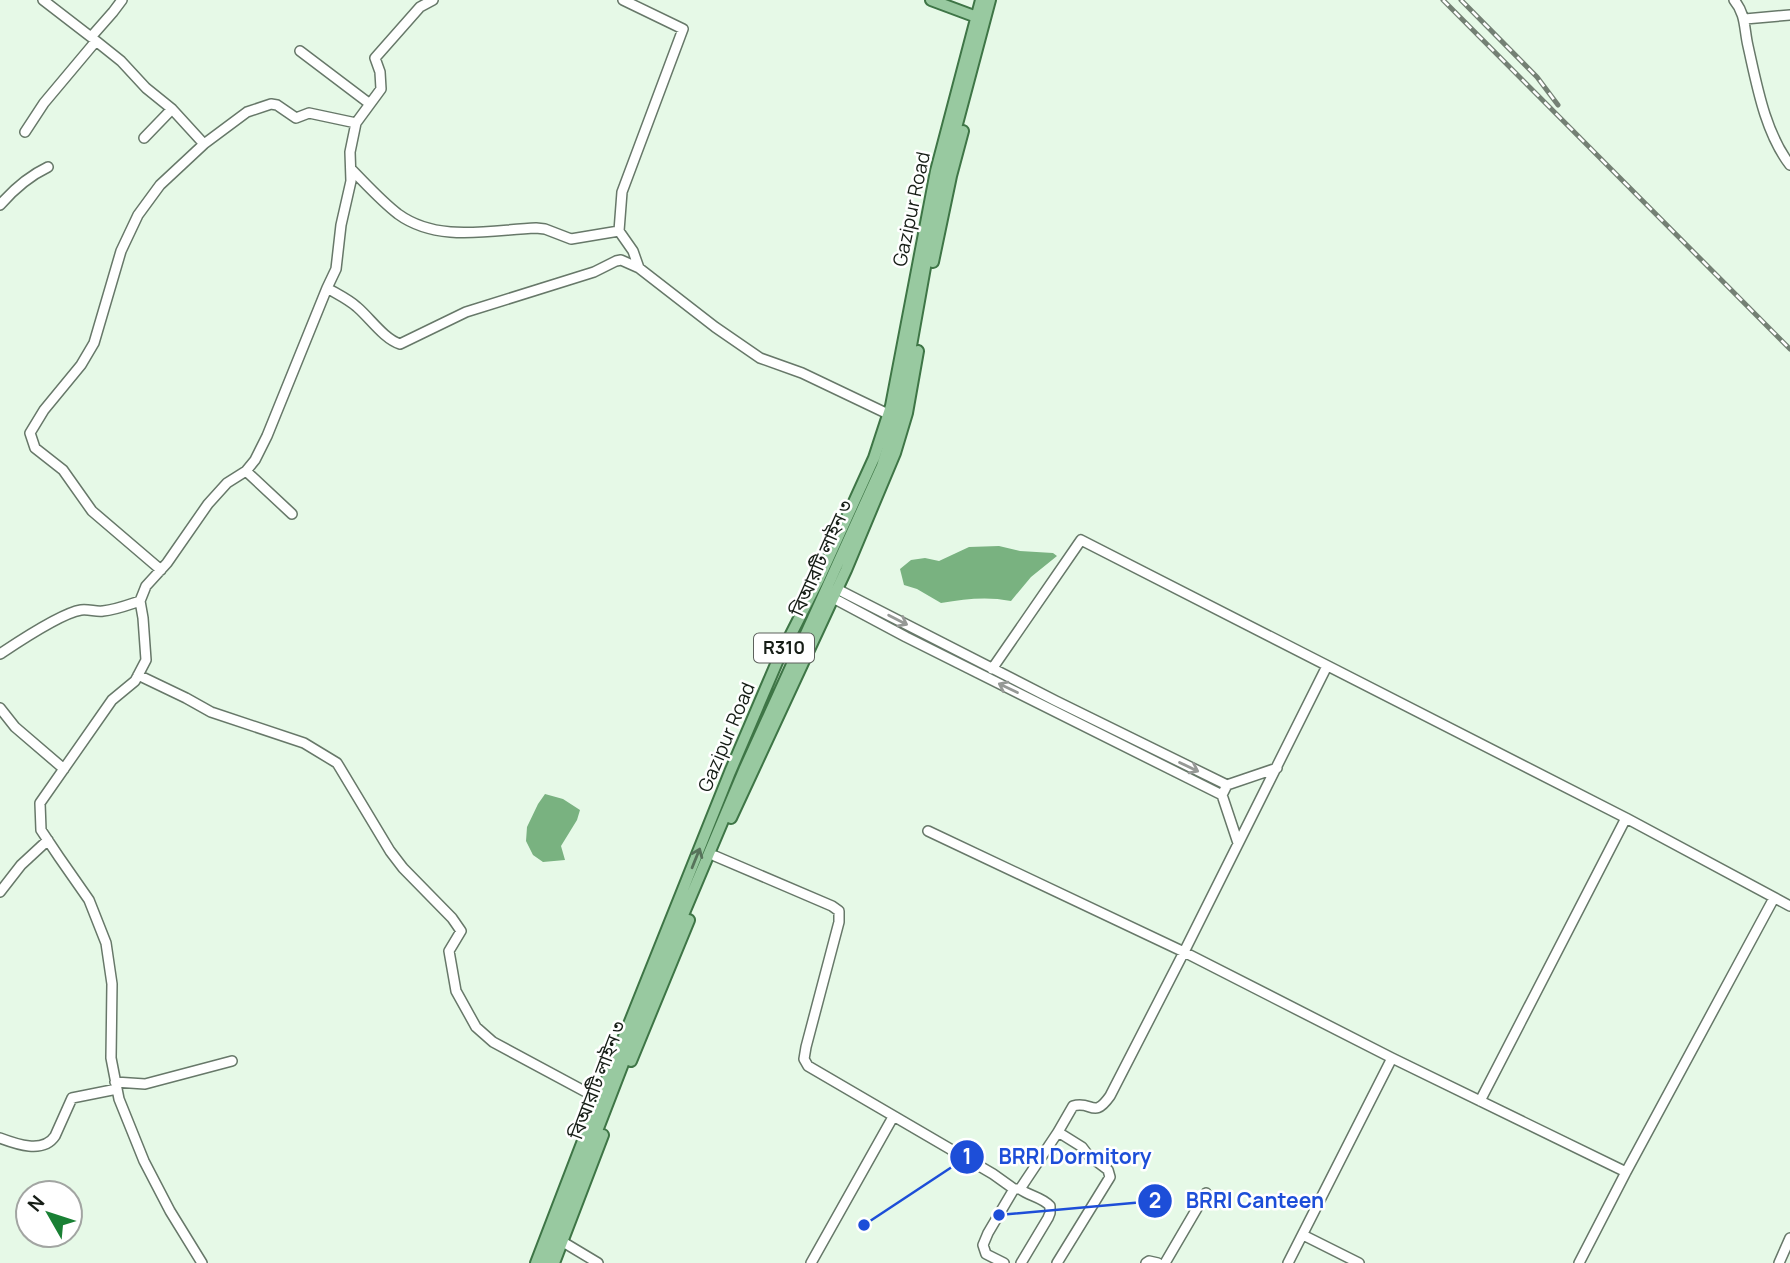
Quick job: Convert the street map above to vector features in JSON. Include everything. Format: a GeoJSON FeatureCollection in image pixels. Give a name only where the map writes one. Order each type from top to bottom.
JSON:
{"type":"FeatureCollection","features":[{"type":"Feature","properties":{"kind":"main road"},"geometry":{"type":"LineString","coordinates":[[931,0],[984,19]]}},
{"type":"Feature","properties":{"kind":"main road","name":"R310"},"geometry":{"type":"LineString","coordinates":[[981,0],[984,19]]}},
{"type":"Feature","properties":{"kind":"main road","name":"বিআরটি লাইন ৩"},"geometry":{"type":"LineString","coordinates":[[546,1263],[651,991],[745,768],[893,437],[900,413],[944,173],[990,0]]}},
{"type":"Feature","properties":{"kind":"main road","name":"R310"},"geometry":{"type":"LineString","coordinates":[[984,19],[998,0]]}},
{"type":"Feature","properties":{"kind":"main road","name":"Gazipur Road"},"geometry":{"type":"LineString","coordinates":[[536,1263],[730,772],[778,662],[874,458],[888,414],[936,171],[984,19]]}},
{"type":"Feature","properties":{"kind":"main road","name":"Gazipur Road"},"geometry":{"type":"LineString","coordinates":[[554,1263],[626,1073],[715,856],[835,594],[895,453],[908,413],[940,228],[984,19]]}},
{"type":"Feature","properties":{"kind":"street"},"geometry":{"type":"LineString","coordinates":[[43,0],[121,61],[204,144]]}},
{"type":"Feature","properties":{"kind":"street"},"geometry":{"type":"LineString","coordinates":[[25,132],[122,0]]}},
{"type":"Feature","properties":{"kind":"street"},"geometry":{"type":"LineString","coordinates":[[202,1263],[170,1211],[144,1161],[119,1099],[111,1058],[112,984],[106,943],[89,900],[41,830],[40,803],[112,700],[135,681],[146,660],[140,601],[146,586],[162,570],[208,504],[255,460],[267,436],[336,269],[341,225],[351,181],[351,152],[356,123],[381,89],[380,72],[375,58],[419,7],[433,0]]}},
{"type":"Feature","properties":{"kind":"street"},"geometry":{"type":"LineString","coordinates":[[623,0],[683,29],[622,192],[619,231],[633,251],[639,268]]}},
{"type":"Feature","properties":{"kind":"street"},"geometry":{"type":"LineString","coordinates":[[1734,0],[1745,19],[1748,47],[1773,140],[1790,165]]}},
{"type":"Feature","properties":{"kind":"street"},"geometry":{"type":"LineString","coordinates":[[1745,19],[1790,15]]}},
{"type":"Feature","properties":{"kind":"street"},"geometry":{"type":"LineString","coordinates":[[300,51],[370,104]]}},
{"type":"Feature","properties":{"kind":"street"},"geometry":{"type":"LineString","coordinates":[[162,570],[92,511],[63,470],[35,448],[30,433],[44,410],[81,365],[94,343],[121,251],[138,215],[160,185],[204,144],[247,112],[271,104],[296,118],[309,113],[356,123]]}},
{"type":"Feature","properties":{"kind":"street"},"geometry":{"type":"LineString","coordinates":[[144,138],[172,110]]}},
{"type":"Feature","properties":{"kind":"street"},"geometry":{"type":"LineString","coordinates":[[0,205],[14,189],[48,167]]}},
{"type":"Feature","properties":{"kind":"street"},"geometry":{"type":"LineString","coordinates":[[351,169],[401,216],[425,228],[475,233],[536,228],[572,239],[619,231]]}},
{"type":"Feature","properties":{"kind":"street"},"geometry":{"type":"LineString","coordinates":[[327,288],[356,306],[400,344],[466,312],[582,276],[621,260],[639,268],[760,358],[802,373],[888,414]]}},
{"type":"Feature","properties":{"kind":"street"},"geometry":{"type":"LineString","coordinates":[[246,471],[292,514]]}},
{"type":"Feature","properties":{"kind":"street"},"geometry":{"type":"LineString","coordinates":[[992,668],[1081,540],[1626,818],[1790,906]]}},
{"type":"Feature","properties":{"kind":"street"},"geometry":{"type":"LineString","coordinates":[[835,594],[992,668],[1225,790],[1238,843]]}},
{"type":"Feature","properties":{"kind":"street"},"geometry":{"type":"LineString","coordinates":[[835,594],[918,643],[1225,790],[1277,768]]}},
{"type":"Feature","properties":{"kind":"street"},"geometry":{"type":"LineString","coordinates":[[0,654],[37,630],[68,615],[82,610],[99,612],[140,601]]}},
{"type":"Feature","properties":{"kind":"street"},"geometry":{"type":"LineString","coordinates":[[1004,1263],[984,1259],[983,1245],[988,1233],[1073,1106],[1082,1104],[1098,1108],[1110,1096],[1327,666]]}},
{"type":"Feature","properties":{"kind":"street"},"geometry":{"type":"LineString","coordinates":[[138,675],[211,712],[304,743],[337,763],[403,868],[452,918],[461,931],[449,951],[456,991],[476,1027],[492,1042],[599,1099]]}},
{"type":"Feature","properties":{"kind":"street"},"geometry":{"type":"LineString","coordinates":[[0,708],[15,727],[64,769]]}},
{"type":"Feature","properties":{"kind":"street"},"geometry":{"type":"LineString","coordinates":[[1480,1101],[1626,818]]}},
{"type":"Feature","properties":{"kind":"street"},"geometry":{"type":"LineString","coordinates":[[928,831],[1184,952],[1392,1058],[1626,1172]]}},
{"type":"Feature","properties":{"kind":"street"},"geometry":{"type":"LineString","coordinates":[[0,892],[21,865],[48,840]]}},
{"type":"Feature","properties":{"kind":"street"},"geometry":{"type":"LineString","coordinates":[[715,856],[832,906],[839,912],[839,922],[804,1059],[808,1066],[893,1117],[1017,1189],[1046,1202],[1050,1206],[1048,1219],[1021,1263]]}},
{"type":"Feature","properties":{"kind":"street"},"geometry":{"type":"LineString","coordinates":[[1579,1263],[1774,898]]}},
{"type":"Feature","properties":{"kind":"street"},"geometry":{"type":"LineString","coordinates":[[1289,1263],[1392,1058]]}},
{"type":"Feature","properties":{"kind":"street"},"geometry":{"type":"LineString","coordinates":[[0,1138],[30,1147],[52,1141],[72,1098],[116,1086],[145,1084],[232,1061]]}},
{"type":"Feature","properties":{"kind":"street"},"geometry":{"type":"LineString","coordinates":[[811,1263],[893,1117]]}},
{"type":"Feature","properties":{"kind":"street"},"geometry":{"type":"LineString","coordinates":[[1057,1263],[1110,1177],[1108,1170],[1082,1147],[1058,1132]]}},
{"type":"Feature","properties":{"kind":"street"},"geometry":{"type":"LineString","coordinates":[[1165,1263],[1206,1193]]}},
{"type":"Feature","properties":{"kind":"street"},"geometry":{"type":"LineString","coordinates":[[1303,1235],[1359,1263]]}},
{"type":"Feature","properties":{"kind":"street"},"geometry":{"type":"LineString","coordinates":[[1779,1263],[1790,1238]]}},
{"type":"Feature","properties":{"kind":"street"},"geometry":{"type":"LineString","coordinates":[[562,1242],[598,1263]]}},
{"type":"Feature","properties":{"kind":"street"},"geometry":{"type":"LineString","coordinates":[[1146,1263],[1158,1263]]}},
{"type":"Feature","properties":{"kind":"shaded area"},"geometry":{"type":"Polygon","coordinates":[[[999,546],[1020,551],[1053,553],[1057,556],[1031,577],[1011,601],[984,598],[941,603],[904,585],[900,569],[911,560],[925,558],[939,561],[969,547],[999,546]]]}},
{"type":"Feature","properties":{"kind":"shaded area"},"geometry":{"type":"Polygon","coordinates":[[[545,794],[563,799],[580,810],[561,846],[565,860],[543,862],[533,855],[526,841],[527,827],[545,794]]]}},
{"type":"Feature","properties":{"kind":"railway"},"geometry":{"type":"LineString","coordinates":[[1443,0],[1790,349]]}},
{"type":"Feature","properties":{"kind":"railway"},"geometry":{"type":"LineString","coordinates":[[1461,0],[1537,77],[1558,105]]}},
{"type":"Feature","properties":{"kind":"place","name":"BRRI Canteen"},"geometry":{"type":"Point","coordinates":[999,1215]}},
{"type":"Feature","properties":{"kind":"place","name":"BRRI Dormitory"},"geometry":{"type":"Point","coordinates":[864,1225]}}]}
